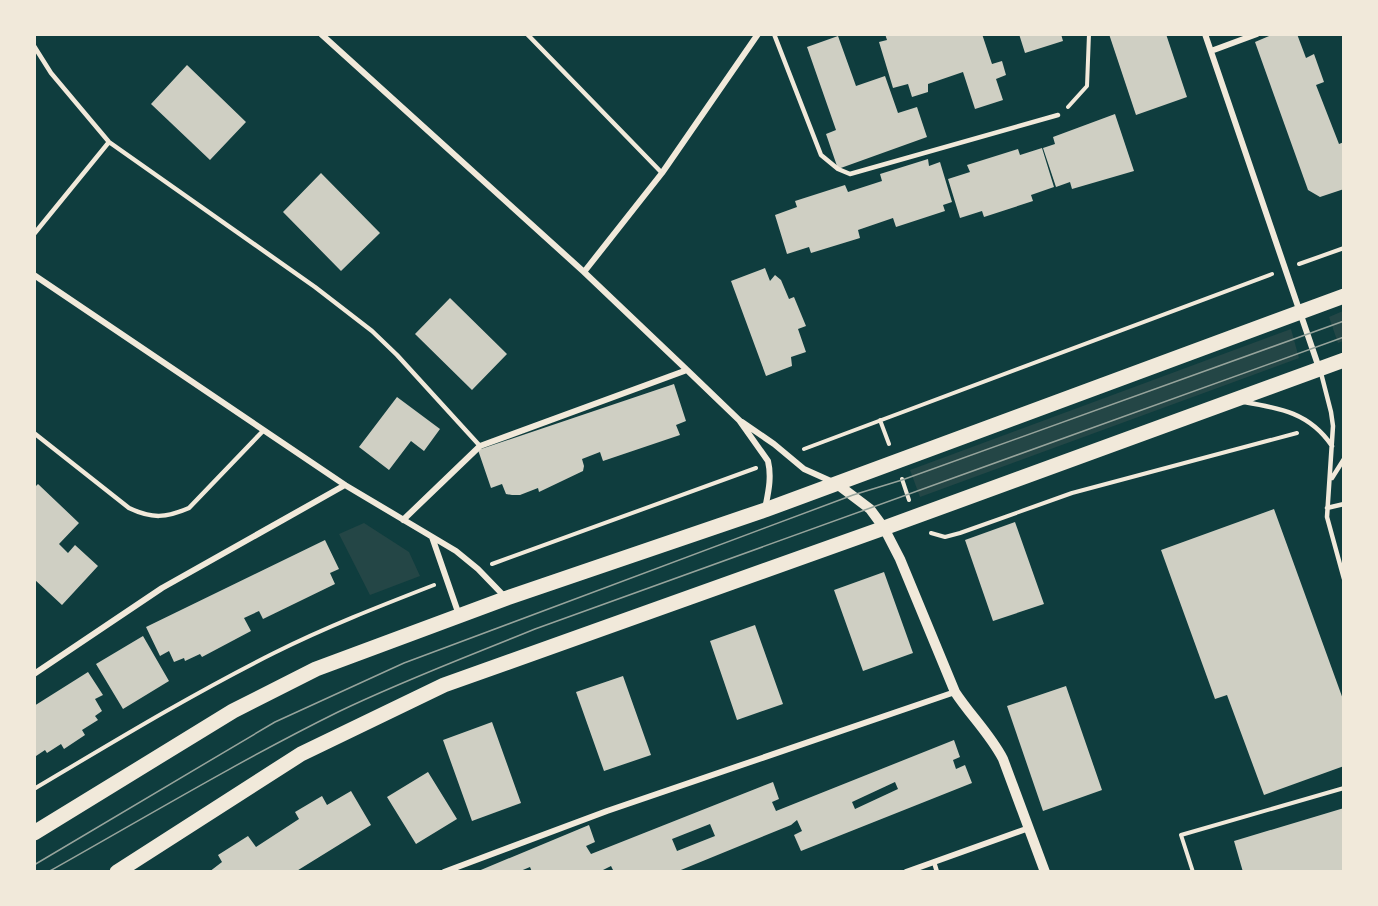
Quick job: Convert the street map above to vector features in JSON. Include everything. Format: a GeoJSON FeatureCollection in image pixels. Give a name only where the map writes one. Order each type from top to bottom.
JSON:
{"type":"FeatureCollection","features":[{"type":"Feature","properties":{"kind":"main road"},"geometry":{"type":"LineString","coordinates":[[34,833],[233,711],[316,669],[507,598],[765,510],[1344,296]]}},
{"type":"Feature","properties":{"kind":"main road"},"geometry":{"type":"LineString","coordinates":[[117,872],[301,754],[444,685],[1344,360]]}},
{"type":"Feature","properties":{"kind":"street"},"geometry":{"type":"LineString","coordinates":[[321,34],[584,272],[739,420],[804,469],[837,483],[870,509],[884,528],[900,559],[955,692],[966,710],[996,745],[1045,872]]}},
{"type":"Feature","properties":{"kind":"street"},"geometry":{"type":"LineString","coordinates":[[584,272],[662,173],[758,34]]}},
{"type":"Feature","properties":{"kind":"street"},"geometry":{"type":"LineString","coordinates":[[1205,34],[1319,369]]}},
{"type":"Feature","properties":{"kind":"street"},"geometry":{"type":"LineString","coordinates":[[1211,51],[1257,34]]}},
{"type":"Feature","properties":{"kind":"street"},"geometry":{"type":"LineString","coordinates":[[34,275],[345,485],[456,551],[507,598]]}},
{"type":"Feature","properties":{"kind":"street"},"geometry":{"type":"LineString","coordinates":[[403,520],[480,446],[687,370]]}},
{"type":"Feature","properties":{"kind":"street"},"geometry":{"type":"LineString","coordinates":[[739,420],[768,464],[771,474],[765,510]]}},
{"type":"Feature","properties":{"kind":"street"},"geometry":{"type":"LineString","coordinates":[[34,674],[162,588],[345,485]]}},
{"type":"Feature","properties":{"kind":"street"},"geometry":{"type":"LineString","coordinates":[[432,536],[459,616]]}},
{"type":"Feature","properties":{"kind":"street"},"geometry":{"type":"LineString","coordinates":[[444,872],[618,807],[955,692]]}},
{"type":"Feature","properties":{"kind":"street"},"geometry":{"type":"LineString","coordinates":[[906,872],[1029,828]]}},
{"type":"Feature","properties":{"kind":"lane"},"geometry":{"type":"LineString","coordinates":[[527,34],[662,173]]}},
{"type":"Feature","properties":{"kind":"lane"},"geometry":{"type":"LineString","coordinates":[[774,34],[821,154],[838,169],[850,174],[1058,115]]}},
{"type":"Feature","properties":{"kind":"lane"},"geometry":{"type":"LineString","coordinates":[[34,46],[51,73],[109,142],[315,287],[372,331],[480,446]]}},
{"type":"Feature","properties":{"kind":"lane"},"geometry":{"type":"LineString","coordinates":[[34,234],[109,142]]}},
{"type":"Feature","properties":{"kind":"lane"},"geometry":{"type":"LineString","coordinates":[[1319,369],[1331,412],[1333,448],[1327,508],[1329,530],[1344,579]]}},
{"type":"Feature","properties":{"kind":"lane"},"geometry":{"type":"LineString","coordinates":[[1232,401],[1272,407],[1298,416],[1313,424],[1333,448]]}},
{"type":"Feature","properties":{"kind":"lane"},"geometry":{"type":"LineString","coordinates":[[34,433],[129,508],[145,515],[158,516],[174,515],[189,508],[263,431]]}},
{"type":"Feature","properties":{"kind":"lane"},"geometry":{"type":"LineString","coordinates":[[1331,480],[1344,459]]}},
{"type":"Feature","properties":{"kind":"lane"},"geometry":{"type":"LineString","coordinates":[[1327,508],[1344,504]]}},
{"type":"Feature","properties":{"kind":"lane"},"geometry":{"type":"LineString","coordinates":[[934,862],[937,872]]}},
{"type":"Feature","properties":{"kind":"path"},"geometry":{"type":"LineString","coordinates":[[1058,115],[1087,86],[1089,34]]}},
{"type":"Feature","properties":{"kind":"path"},"geometry":{"type":"LineString","coordinates":[[786,456],[1344,248]]}},
{"type":"Feature","properties":{"kind":"path"},"geometry":{"type":"LineString","coordinates":[[478,569],[768,464]]}},
{"type":"Feature","properties":{"kind":"path"},"geometry":{"type":"LineString","coordinates":[[34,789],[146,722],[274,653],[364,612],[447,580]]}},
{"type":"Feature","properties":{"kind":"path"},"geometry":{"type":"LineString","coordinates":[[1193,872],[1181,835],[1344,788]]}},
{"type":"Feature","properties":{"kind":"shaded area"},"geometry":{"type":"Polygon","coordinates":[[[1343,311],[1343,341],[1338,343],[1329,317],[1343,311]]]}},
{"type":"Feature","properties":{"kind":"shaded area"},"geometry":{"type":"Polygon","coordinates":[[[1291,329],[1299,358],[920,497],[910,470],[1291,329]]]}},
{"type":"Feature","properties":{"kind":"shaded area"},"geometry":{"type":"Polygon","coordinates":[[[364,523],[409,552],[420,576],[370,595],[339,534],[364,523]]]}},
{"type":"Feature","properties":{"kind":"building"},"geometry":{"type":"Polygon","coordinates":[[[885,34],[982,34],[992,64],[1002,61],[1006,75],[996,79],[1003,100],[975,109],[963,72],[928,84],[928,92],[912,97],[908,84],[893,88],[879,42],[887,40],[885,34]]]}},
{"type":"Feature","properties":{"kind":"building"},"geometry":{"type":"Polygon","coordinates":[[[1019,34],[1061,34],[1063,41],[1025,53],[1019,34]]]}},
{"type":"Feature","properties":{"kind":"building"},"geometry":{"type":"Polygon","coordinates":[[[1109,34],[1166,34],[1187,97],[1136,115],[1109,34]]]}},
{"type":"Feature","properties":{"kind":"building"},"geometry":{"type":"Polygon","coordinates":[[[1274,34],[1297,34],[1306,58],[1314,54],[1324,82],[1316,85],[1339,144],[1344,142],[1344,189],[1320,197],[1308,190],[1255,42],[1274,34]]]}},
{"type":"Feature","properties":{"kind":"building"},"geometry":{"type":"Polygon","coordinates":[[[838,36],[856,86],[885,76],[898,113],[917,107],[927,137],[838,169],[826,134],[836,130],[807,47],[838,36]]]}},
{"type":"Feature","properties":{"kind":"building"},"geometry":{"type":"Polygon","coordinates":[[[187,65],[246,122],[210,160],[151,104],[187,65]]]}},
{"type":"Feature","properties":{"kind":"building"},"geometry":{"type":"Polygon","coordinates":[[[1115,114],[1134,171],[1072,189],[1070,182],[1056,187],[1043,148],[1055,144],[1053,137],[1115,114]]]}},
{"type":"Feature","properties":{"kind":"building"},"geometry":{"type":"Polygon","coordinates":[[[1042,148],[1054,187],[1031,195],[1033,201],[984,217],[982,211],[960,218],[948,179],[970,172],[967,165],[1018,149],[1020,155],[1042,148]]]}},
{"type":"Feature","properties":{"kind":"building"},"geometry":{"type":"Polygon","coordinates":[[[928,159],[929,166],[940,162],[952,202],[943,205],[945,211],[896,227],[893,218],[858,230],[860,238],[811,253],[809,247],[787,254],[775,215],[797,207],[795,201],[845,185],[848,192],[882,181],[880,174],[928,159]]]}},
{"type":"Feature","properties":{"kind":"building"},"geometry":{"type":"Polygon","coordinates":[[[321,173],[380,233],[341,271],[283,212],[321,173]]]}},
{"type":"Feature","properties":{"kind":"building"},"geometry":{"type":"Polygon","coordinates":[[[765,268],[770,281],[775,275],[781,280],[789,299],[794,297],[806,326],[798,329],[806,352],[791,357],[792,366],[766,376],[731,281],[765,268]]]}},
{"type":"Feature","properties":{"kind":"building"},"geometry":{"type":"Polygon","coordinates":[[[450,298],[507,354],[472,390],[415,334],[450,298]]]}},
{"type":"Feature","properties":{"kind":"building"},"geometry":{"type":"Polygon","coordinates":[[[674,384],[686,421],[676,425],[680,435],[603,461],[600,452],[582,459],[583,471],[539,492],[538,488],[520,495],[512,495],[506,494],[502,484],[491,488],[478,450],[674,384]]]}},
{"type":"Feature","properties":{"kind":"building"},"geometry":{"type":"Polygon","coordinates":[[[397,397],[440,429],[424,451],[411,441],[389,470],[359,447],[397,397]]]}},
{"type":"Feature","properties":{"kind":"building"},"geometry":{"type":"Polygon","coordinates":[[[38,484],[79,523],[59,544],[68,553],[75,545],[98,566],[62,605],[34,579],[34,488],[38,484]]]}},
{"type":"Feature","properties":{"kind":"building"},"geometry":{"type":"Polygon","coordinates":[[[1274,509],[1344,702],[1344,766],[1264,795],[1227,695],[1215,699],[1161,550],[1274,509]]]}},
{"type":"Feature","properties":{"kind":"building"},"geometry":{"type":"Polygon","coordinates":[[[1015,522],[1044,604],[993,621],[965,540],[1015,522]]]}},
{"type":"Feature","properties":{"kind":"building"},"geometry":{"type":"Polygon","coordinates":[[[325,540],[339,569],[330,573],[335,584],[263,619],[259,611],[244,618],[251,631],[202,657],[200,654],[185,661],[184,658],[174,662],[169,651],[160,656],[146,627],[325,540]]]}},
{"type":"Feature","properties":{"kind":"building"},"geometry":{"type":"Polygon","coordinates":[[[884,572],[913,653],[863,671],[834,590],[884,572]]]}},
{"type":"Feature","properties":{"kind":"building"},"geometry":{"type":"Polygon","coordinates":[[[755,625],[783,704],[737,720],[710,641],[755,625]]]}},
{"type":"Feature","properties":{"kind":"building"},"geometry":{"type":"Polygon","coordinates":[[[143,636],[169,681],[123,709],[96,664],[143,636]]]}},
{"type":"Feature","properties":{"kind":"building"},"geometry":{"type":"Polygon","coordinates":[[[88,672],[103,695],[95,699],[102,711],[95,716],[98,720],[82,730],[85,735],[64,749],[61,744],[47,753],[45,750],[36,756],[34,706],[88,672]]]}},
{"type":"Feature","properties":{"kind":"building"},"geometry":{"type":"Polygon","coordinates":[[[623,676],[651,755],[604,771],[576,692],[623,676]]]}},
{"type":"Feature","properties":{"kind":"building"},"geometry":{"type":"Polygon","coordinates":[[[1066,686],[1102,790],[1043,811],[1007,706],[1066,686]]]}},
{"type":"Feature","properties":{"kind":"building"},"geometry":{"type":"Polygon","coordinates":[[[492,722],[521,803],[472,821],[443,740],[492,722]]]}},
{"type":"Feature","properties":{"kind":"building"},"geometry":{"type":"Polygon","coordinates":[[[954,740],[960,757],[953,760],[956,769],[965,765],[972,783],[801,851],[794,835],[802,831],[797,820],[791,825],[676,872],[614,872],[611,866],[599,872],[532,872],[530,867],[518,872],[476,872],[589,825],[595,842],[586,846],[591,854],[773,782],[779,799],[772,802],[776,811],[954,740]],[[895,782],[852,802],[855,809],[898,789],[895,782]],[[710,824],[672,839],[677,851],[715,836],[710,824]]]}},
{"type":"Feature","properties":{"kind":"building"},"geometry":{"type":"Polygon","coordinates":[[[428,772],[457,819],[416,844],[387,797],[428,772]]]}},
{"type":"Feature","properties":{"kind":"building"},"geometry":{"type":"Polygon","coordinates":[[[351,791],[371,825],[295,872],[209,872],[222,862],[218,855],[248,836],[256,847],[299,819],[295,812],[322,796],[327,805],[351,791]]]}},
{"type":"Feature","properties":{"kind":"building"},"geometry":{"type":"Polygon","coordinates":[[[1344,808],[1344,872],[1243,872],[1234,841],[1344,808]]]}},
{"type":"Feature","properties":{"kind":"tram line"},"geometry":{"type":"LineString","coordinates":[[34,865],[275,722],[404,663],[853,495],[902,480],[1344,321]]}},
{"type":"Feature","properties":{"kind":"tram line"},"geometry":{"type":"LineString","coordinates":[[48,872],[301,731],[338,712],[436,669],[535,629],[1344,337]]}}]}
